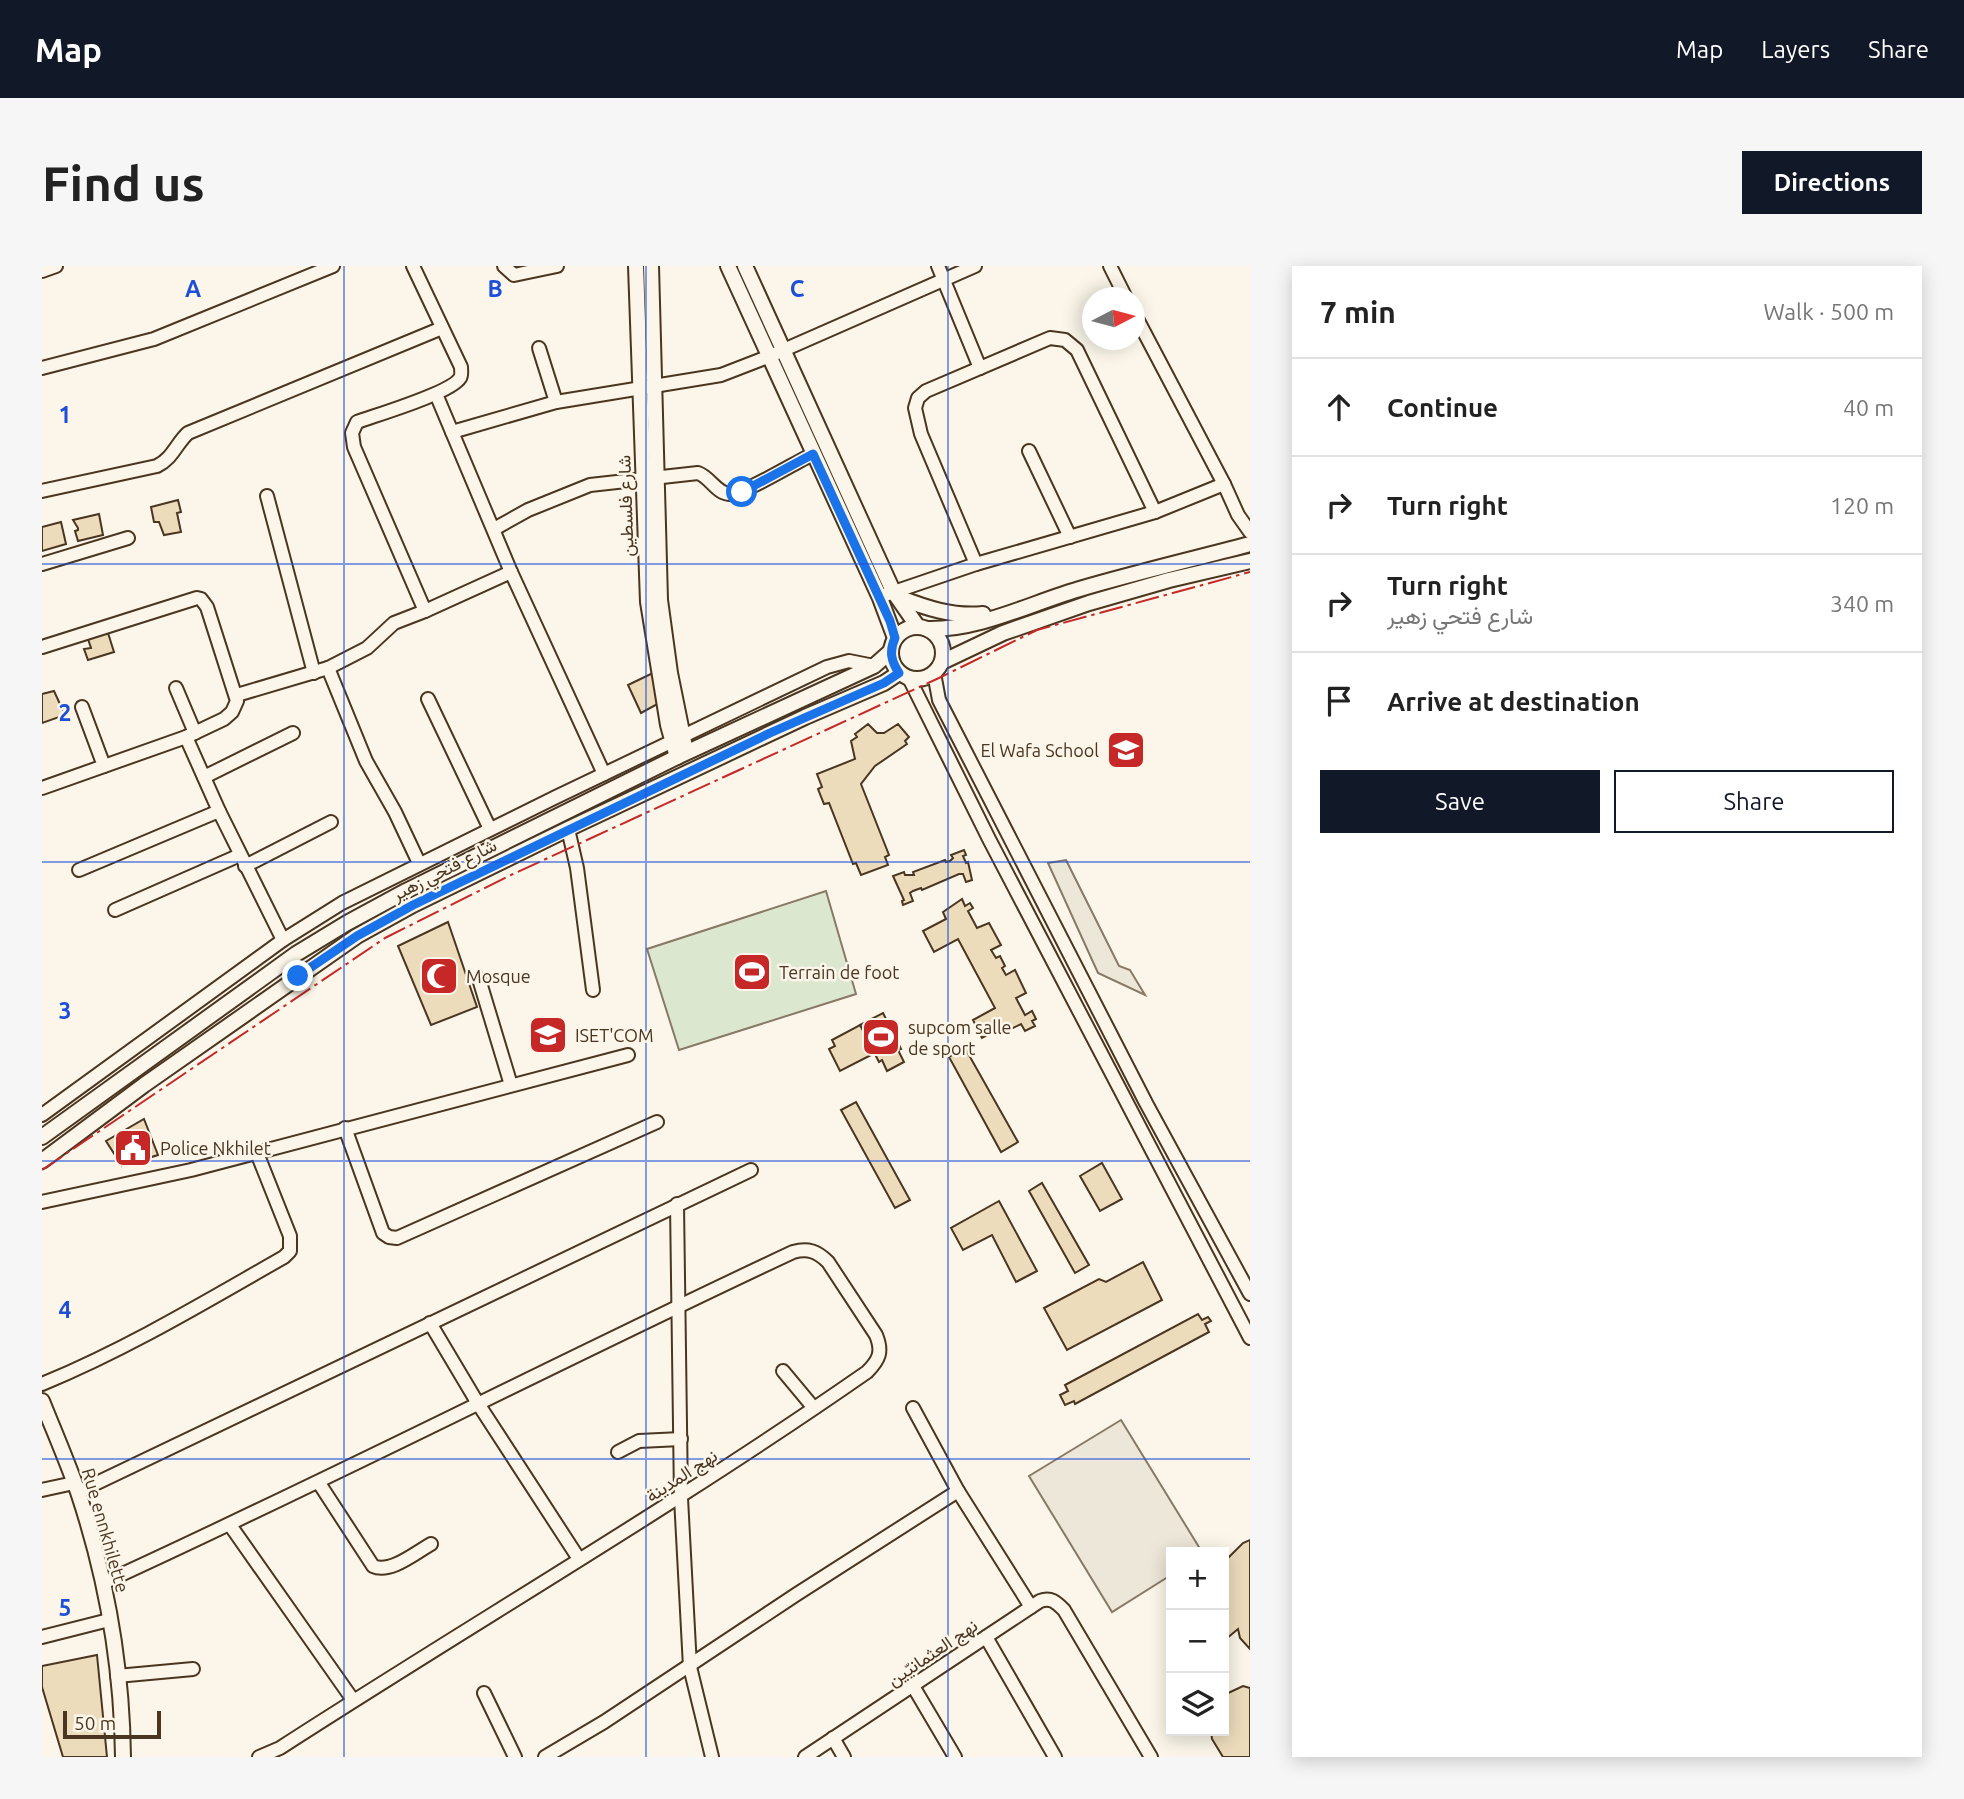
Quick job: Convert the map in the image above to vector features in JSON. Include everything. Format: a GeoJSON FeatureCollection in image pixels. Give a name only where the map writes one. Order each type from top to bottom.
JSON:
{"type":"FeatureCollection","features":[{"type":"Feature","properties":{"kind":"street"},"geometry":{"type":"LineString","coordinates":[[42,271],[56,266]]}},
{"type":"Feature","properties":{"kind":"street"},"geometry":{"type":"LineString","coordinates":[[42,368],[154,339],[333,266]]}},
{"type":"Feature","properties":{"kind":"street"},"geometry":{"type":"LineString","coordinates":[[412,266],[461,367],[461,374],[456,382],[436,394],[357,422],[352,433],[354,447],[425,611]]}},
{"type":"Feature","properties":{"kind":"street"},"geometry":{"type":"LineString","coordinates":[[504,266],[513,275],[557,266]]}},
{"type":"Feature","properties":{"kind":"street","name":"شارع فلسطين"},"geometry":{"type":"LineString","coordinates":[[636,266],[647,386],[650,479],[648,602],[682,755]]}},
{"type":"Feature","properties":{"kind":"street","name":"شارع فلسطين"},"geometry":{"type":"LineString","coordinates":[[647,386],[651,266]]}},
{"type":"Feature","properties":{"kind":"street"},"geometry":{"type":"LineString","coordinates":[[728,266],[813,454],[890,595],[923,628],[935,633],[943,646],[938,667],[939,700],[1146,1103],[1250,1294]]}},
{"type":"Feature","properties":{"kind":"street"},"geometry":{"type":"LineString","coordinates":[[745,266],[890,595],[893,645],[891,659],[904,675],[1246,1320],[1250,1338]]}},
{"type":"Feature","properties":{"kind":"street"},"geometry":{"type":"LineString","coordinates":[[938,266],[980,368]]}},
{"type":"Feature","properties":{"kind":"street"},"geometry":{"type":"LineString","coordinates":[[452,432],[556,402],[708,378],[770,356],[975,266]]}},
{"type":"Feature","properties":{"kind":"street"},"geometry":{"type":"LineString","coordinates":[[1110,266],[1120,287]]}},
{"type":"Feature","properties":{"kind":"street"},"geometry":{"type":"LineString","coordinates":[[42,491],[158,466],[167,461],[188,433],[442,328]]}},
{"type":"Feature","properties":{"kind":"street"},"geometry":{"type":"LineString","coordinates":[[1145,332],[1247,524]]}},
{"type":"Feature","properties":{"kind":"street"},"geometry":{"type":"LineString","coordinates":[[976,564],[921,434],[915,408],[918,398],[926,391],[1050,338],[1065,340],[1077,351],[1154,512]]}},
{"type":"Feature","properties":{"kind":"street"},"geometry":{"type":"LineString","coordinates":[[539,348],[556,402]]}},
{"type":"Feature","properties":{"kind":"street"},"geometry":{"type":"LineString","coordinates":[[436,394],[511,572],[604,774]]}},
{"type":"Feature","properties":{"kind":"street"},"geometry":{"type":"LineString","coordinates":[[1029,451],[1070,537]]}},
{"type":"Feature","properties":{"kind":"street"},"geometry":{"type":"LineString","coordinates":[[494,529],[528,510],[590,485],[689,472],[705,475],[723,492],[734,494],[813,454]]}},
{"type":"Feature","properties":{"kind":"street"},"geometry":{"type":"LineString","coordinates":[[890,595],[976,564],[1154,512],[1224,484]]}},
{"type":"Feature","properties":{"kind":"street"},"geometry":{"type":"LineString","coordinates":[[267,496],[314,673]]}},
{"type":"Feature","properties":{"kind":"street"},"geometry":{"type":"LineString","coordinates":[[42,564],[128,538]]}},
{"type":"Feature","properties":{"kind":"street"},"geometry":{"type":"LineString","coordinates":[[893,645],[909,628],[952,630],[1083,588],[1250,544]]}},
{"type":"Feature","properties":{"kind":"street"},"geometry":{"type":"LineString","coordinates":[[904,675],[918,680],[1003,633],[1090,603],[1169,580],[1250,561]]}},
{"type":"Feature","properties":{"kind":"street"},"geometry":{"type":"LineString","coordinates":[[237,695],[328,668],[367,648],[394,623],[511,572]]}},
{"type":"Feature","properties":{"kind":"street"},"geometry":{"type":"LineString","coordinates":[[890,595],[938,611],[966,616],[1012,611]]}},
{"type":"Feature","properties":{"kind":"street"},"geometry":{"type":"LineString","coordinates":[[42,647],[197,598],[207,607],[237,695],[232,712],[225,719],[190,735],[104,766],[43,783]]}},
{"type":"Feature","properties":{"kind":"street","name":"شارع فتحي زهير"},"geometry":{"type":"LineString","coordinates":[[42,1137],[296,954],[347,923],[406,891],[682,755],[874,666],[893,645]]}},
{"type":"Feature","properties":{"kind":"street"},"geometry":{"type":"LineString","coordinates":[[42,1115],[283,940],[342,902],[842,662],[858,661],[874,666]]}},
{"type":"Feature","properties":{"kind":"street"},"geometry":{"type":"LineString","coordinates":[[328,668],[366,761],[395,812],[419,863]]}},
{"type":"Feature","properties":{"kind":"street","name":"شارع فتحي زهير"},"geometry":{"type":"LineString","coordinates":[[42,1161],[357,936],[413,905],[568,829],[805,716],[904,675]]}},
{"type":"Feature","properties":{"kind":"street"},"geometry":{"type":"LineString","coordinates":[[176,688],[204,777],[283,940]]}},
{"type":"Feature","properties":{"kind":"street"},"geometry":{"type":"LineString","coordinates":[[428,699],[490,829]]}},
{"type":"Feature","properties":{"kind":"street"},"geometry":{"type":"LineString","coordinates":[[82,708],[104,766]]}},
{"type":"Feature","properties":{"kind":"street"},"geometry":{"type":"LineString","coordinates":[[204,777],[293,733]]}},
{"type":"Feature","properties":{"kind":"street"},"geometry":{"type":"LineString","coordinates":[[79,870],[219,811]]}},
{"type":"Feature","properties":{"kind":"street"},"geometry":{"type":"LineString","coordinates":[[115,910],[331,822]]}},
{"type":"Feature","properties":{"kind":"street"},"geometry":{"type":"LineString","coordinates":[[568,829],[577,868],[593,990]]}},
{"type":"Feature","properties":{"kind":"street"},"geometry":{"type":"LineString","coordinates":[[479,979],[511,1086]]}},
{"type":"Feature","properties":{"kind":"street"},"geometry":{"type":"LineString","coordinates":[[42,1202],[123,1186],[257,1153],[628,1055]]}},
{"type":"Feature","properties":{"kind":"street"},"geometry":{"type":"LineString","coordinates":[[345,1128],[383,1233],[397,1238],[657,1122]]}},
{"type":"Feature","properties":{"kind":"street"},"geometry":{"type":"LineString","coordinates":[[42,1384],[145,1337],[290,1251],[290,1236],[257,1153]]}},
{"type":"Feature","properties":{"kind":"street"},"geometry":{"type":"LineString","coordinates":[[42,1490],[76,1487],[751,1170]]}},
{"type":"Feature","properties":{"kind":"street"},"geometry":{"type":"LineString","coordinates":[[677,1204],[681,1498],[690,1667],[712,1757]]}},
{"type":"Feature","properties":{"kind":"street","name":"نهج المدينة"},"geometry":{"type":"LineString","coordinates":[[259,1757],[280,1748],[579,1559],[681,1498],[867,1372],[878,1361],[880,1353],[876,1335],[828,1262],[819,1254],[804,1249],[678,1306]]}},
{"type":"Feature","properties":{"kind":"street"},"geometry":{"type":"LineString","coordinates":[[103,1583],[320,1483],[477,1402],[678,1306]]}},
{"type":"Feature","properties":{"kind":"street"},"geometry":{"type":"LineString","coordinates":[[430,1323],[477,1402],[579,1559]]}},
{"type":"Feature","properties":{"kind":"street"},"geometry":{"type":"LineString","coordinates":[[783,1371],[813,1407]]}},
{"type":"Feature","properties":{"kind":"street","name":"Rue ennkhilette"},"geometry":{"type":"LineString","coordinates":[[42,1401],[76,1487],[103,1583],[117,1676],[123,1757]]}},
{"type":"Feature","properties":{"kind":"street"},"geometry":{"type":"LineString","coordinates":[[913,1408],[958,1492],[1031,1607],[1044,1600],[1055,1601],[1064,1610],[1151,1757]]}},
{"type":"Feature","properties":{"kind":"street"},"geometry":{"type":"LineString","coordinates":[[618,1452],[639,1441],[681,1439]]}},
{"type":"Feature","properties":{"kind":"street"},"geometry":{"type":"LineString","coordinates":[[320,1483],[373,1566],[379,1569],[391,1566],[430,1545]]}},
{"type":"Feature","properties":{"kind":"street"},"geometry":{"type":"LineString","coordinates":[[545,1757],[690,1667],[797,1594],[958,1492]]}},
{"type":"Feature","properties":{"kind":"street"},"geometry":{"type":"LineString","coordinates":[[230,1525],[353,1700]]}},
{"type":"Feature","properties":{"kind":"street","name":"نهج العثمانيّين"},"geometry":{"type":"LineString","coordinates":[[805,1757],[1031,1607]]}},
{"type":"Feature","properties":{"kind":"street"},"geometry":{"type":"LineString","coordinates":[[42,1637],[109,1620]]}},
{"type":"Feature","properties":{"kind":"street"},"geometry":{"type":"LineString","coordinates":[[986,1637],[1055,1757]]}},
{"type":"Feature","properties":{"kind":"street"},"geometry":{"type":"LineString","coordinates":[[117,1676],[193,1669]]}},
{"type":"Feature","properties":{"kind":"street"},"geometry":{"type":"LineString","coordinates":[[913,1686],[955,1757]]}},
{"type":"Feature","properties":{"kind":"street"},"geometry":{"type":"LineString","coordinates":[[484,1693],[515,1757]]}},
{"type":"Feature","properties":{"kind":"street"},"geometry":{"type":"LineString","coordinates":[[833,1738],[844,1757]]}},
{"type":"Feature","properties":{"kind":"green space","name":"Terrain de foot"},"geometry":{"type":"Polygon","coordinates":[[[826,891],[856,994],[679,1050],[647,949],[826,891]]]}},
{"type":"Feature","properties":{"kind":"shaded area"},"geometry":{"type":"Polygon","coordinates":[[[1066,860],[1119,966],[1130,970],[1145,995],[1098,973],[1048,863],[1066,860]]]}},
{"type":"Feature","properties":{"kind":"shaded area"},"geometry":{"type":"Polygon","coordinates":[[[1121,1420],[1199,1547],[1166,1547],[1166,1578],[1112,1612],[1029,1476],[1121,1420]]]}},
{"type":"Feature","properties":{"kind":"building"},"geometry":{"type":"Polygon","coordinates":[[[178,500],[181,512],[177,513],[181,532],[164,535],[159,522],[154,522],[151,507],[178,500]]]}},
{"type":"Feature","properties":{"kind":"building"},"geometry":{"type":"Polygon","coordinates":[[[99,514],[103,535],[78,541],[75,531],[78,528],[73,520],[99,514]]]}},
{"type":"Feature","properties":{"kind":"building"},"geometry":{"type":"Polygon","coordinates":[[[61,522],[66,544],[42,551],[42,527],[61,522]]]}},
{"type":"Feature","properties":{"kind":"building"},"geometry":{"type":"Polygon","coordinates":[[[108,633],[114,652],[88,660],[84,649],[91,648],[88,639],[108,633]]]}},
{"type":"Feature","properties":{"kind":"building"},"geometry":{"type":"Polygon","coordinates":[[[657,671],[663,701],[641,713],[628,685],[657,671]]]}},
{"type":"Feature","properties":{"kind":"building"},"geometry":{"type":"Polygon","coordinates":[[[54,691],[65,715],[42,723],[42,694],[54,691]]]}},
{"type":"Feature","properties":{"kind":"building"},"geometry":{"type":"Polygon","coordinates":[[[868,724],[877,733],[884,733],[898,724],[909,737],[905,741],[907,744],[875,766],[861,784],[889,855],[885,857],[888,865],[861,875],[856,863],[853,864],[829,803],[824,804],[818,789],[822,787],[817,774],[855,759],[851,741],[857,737],[855,734],[868,724]]]}},
{"type":"Feature","properties":{"kind":"building"},"geometry":{"type":"Polygon","coordinates":[[[964,850],[966,855],[963,856],[966,863],[968,862],[972,880],[966,882],[963,874],[959,874],[922,890],[913,891],[910,893],[913,901],[903,905],[904,900],[893,876],[904,872],[905,875],[914,875],[913,872],[945,860],[950,861],[953,858],[951,855],[964,850]]]}},
{"type":"Feature","properties":{"kind":"building"},"geometry":{"type":"Polygon","coordinates":[[[962,899],[965,906],[970,903],[973,908],[968,911],[977,928],[989,923],[1001,945],[991,950],[996,958],[1000,956],[1006,975],[1015,970],[1026,993],[1016,998],[1025,1015],[1032,1011],[1036,1019],[1032,1021],[1035,1026],[1025,1031],[1021,1024],[1007,1031],[1004,1026],[982,1038],[973,1020],[995,1008],[958,939],[934,952],[923,931],[946,919],[943,912],[962,899]]]}},
{"type":"Feature","properties":{"kind":"building","name":"Mosque"},"geometry":{"type":"Polygon","coordinates":[[[448,922],[477,1007],[431,1025],[398,946],[448,922]]]}},
{"type":"Feature","properties":{"kind":"building","name":"supcom salle de sport"},"geometry":{"type":"Polygon","coordinates":[[[883,1013],[901,1049],[898,1050],[904,1062],[887,1071],[882,1060],[879,1062],[860,1025],[883,1013]]]}},
{"type":"Feature","properties":{"kind":"building"},"geometry":{"type":"Polygon","coordinates":[[[860,1025],[875,1053],[840,1071],[829,1049],[835,1046],[832,1040],[860,1025]]]}},
{"type":"Feature","properties":{"kind":"building"},"geometry":{"type":"Polygon","coordinates":[[[965,1048],[1018,1142],[1001,1152],[949,1057],[965,1048]]]}},
{"type":"Feature","properties":{"kind":"building"},"geometry":{"type":"Polygon","coordinates":[[[856,1102],[910,1200],[895,1208],[841,1110],[856,1102]]]}},
{"type":"Feature","properties":{"kind":"building","name":"Police Nkhilet"},"geometry":{"type":"Polygon","coordinates":[[[144,1119],[158,1155],[122,1166],[106,1141],[144,1119]]]}},
{"type":"Feature","properties":{"kind":"building"},"geometry":{"type":"Polygon","coordinates":[[[1102,1163],[1122,1199],[1100,1211],[1080,1176],[1102,1163]]]}},
{"type":"Feature","properties":{"kind":"building"},"geometry":{"type":"Polygon","coordinates":[[[1042,1183],[1089,1265],[1075,1273],[1029,1191],[1042,1183]]]}},
{"type":"Feature","properties":{"kind":"building"},"geometry":{"type":"Polygon","coordinates":[[[999,1201],[1037,1271],[1016,1282],[992,1235],[963,1250],[951,1228],[999,1201]]]}},
{"type":"Feature","properties":{"kind":"building"},"geometry":{"type":"Polygon","coordinates":[[[1143,1262],[1162,1300],[1067,1350],[1044,1308],[1099,1279],[1106,1282],[1143,1262]]]}},
{"type":"Feature","properties":{"kind":"building"},"geometry":{"type":"Polygon","coordinates":[[[1198,1314],[1202,1320],[1208,1317],[1211,1321],[1205,1324],[1209,1332],[1075,1404],[1074,1401],[1065,1405],[1060,1395],[1068,1391],[1065,1385],[1198,1314]]]}},
{"type":"Feature","properties":{"kind":"building"},"geometry":{"type":"Polygon","coordinates":[[[1250,1540],[1250,1649],[1240,1638],[1238,1629],[1229,1636],[1229,1557],[1250,1540]]]}},
{"type":"Feature","properties":{"kind":"building"},"geometry":{"type":"Polygon","coordinates":[[[97,1655],[107,1757],[63,1757],[42,1687],[42,1666],[97,1655]]]}},
{"type":"Feature","properties":{"kind":"building"},"geometry":{"type":"Polygon","coordinates":[[[1243,1686],[1250,1688],[1250,1757],[1223,1757],[1212,1739],[1212,1736],[1229,1736],[1229,1693],[1243,1686]]]}},
{"type":"Feature","properties":{"kind":"power"},"geometry":{"type":"LineString","coordinates":[[42,1170],[385,938],[511,875],[939,678],[1037,630],[1250,572]]}},
{"type":"Feature","properties":{"kind":"place","name":"El Wafa School"},"geometry":{"type":"Point","coordinates":[1126,750]}},
{"type":"Feature","properties":{"kind":"place","name":"Terrain de foot"},"geometry":{"type":"Point","coordinates":[752,972]}},
{"type":"Feature","properties":{"kind":"place","name":"Mosque"},"geometry":{"type":"Point","coordinates":[439,976]}},
{"type":"Feature","properties":{"kind":"place","name":"ISET'COM"},"geometry":{"type":"Point","coordinates":[548,1035]}},
{"type":"Feature","properties":{"kind":"place","name":"supcom salle de sport"},"geometry":{"type":"Point","coordinates":[881,1037]}},
{"type":"Feature","properties":{"kind":"place","name":"Police Nkhilet"},"geometry":{"type":"Point","coordinates":[133,1148]}},
{"type":"Feature","properties":{"kind":"route"},"geometry":{"type":"LineString","coordinates":[[298,976],[357,936],[413,905],[770,733],[884,683],[899,673],[891,659],[895,638],[890,621],[813,454],[742,492]]}}]}
